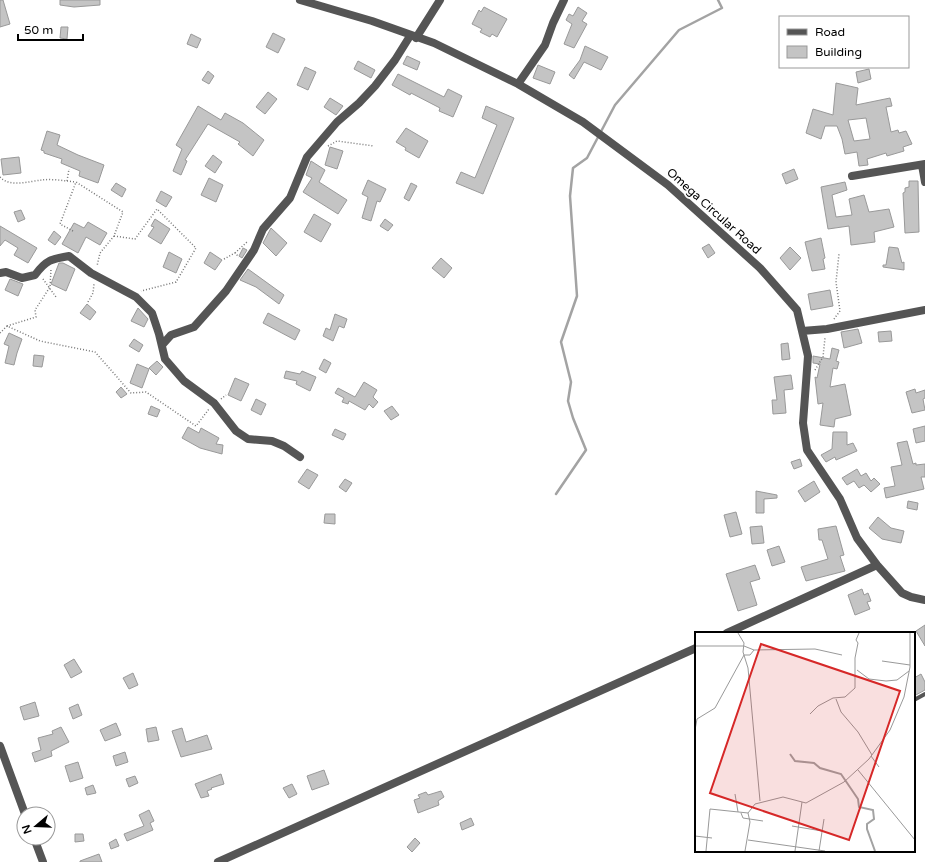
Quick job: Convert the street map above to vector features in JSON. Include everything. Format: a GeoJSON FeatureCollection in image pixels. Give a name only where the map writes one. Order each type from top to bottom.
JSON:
{"type":"FeatureCollection","features":[{"type":"Feature","properties":{"kind":"street","name":"Omega Circular Road"},"geometry":{"type":"LineString","coordinates":[[300,0],[372,21],[413,37],[434,43],[518,84],[583,122],[609,140],[668,185],[760,268],[796,310],[802,331],[808,356],[803,423],[807,450],[840,499],[857,538],[877,565],[902,593],[911,597],[925,600]]}},
{"type":"Feature","properties":{"kind":"street"},"geometry":{"type":"LineString","coordinates":[[162,345],[171,336],[194,327],[226,291],[254,250],[263,229],[290,198],[307,157],[337,122],[359,103],[375,86],[440,0]]}},
{"type":"Feature","properties":{"kind":"street"},"geometry":{"type":"LineString","coordinates":[[518,84],[545,45],[564,0]]}},
{"type":"Feature","properties":{"kind":"street"},"geometry":{"type":"LineString","coordinates":[[852,176],[924,164],[925,182]]}},
{"type":"Feature","properties":{"kind":"street"},"geometry":{"type":"LineString","coordinates":[[0,273],[6,272],[22,278],[35,275],[43,264],[52,258],[69,256],[94,274],[136,297],[152,313],[165,359],[184,381],[214,403],[236,431],[248,439],[272,441],[284,446],[300,457]]}},
{"type":"Feature","properties":{"kind":"street"},"geometry":{"type":"LineString","coordinates":[[802,331],[827,329],[925,310]]}},
{"type":"Feature","properties":{"kind":"street"},"geometry":{"type":"LineString","coordinates":[[729,632],[877,565]]}},
{"type":"Feature","properties":{"kind":"street"},"geometry":{"type":"LineString","coordinates":[[218,862],[695,648]]}},
{"type":"Feature","properties":{"kind":"street"},"geometry":{"type":"LineString","coordinates":[[0,746],[22,806]]}},
{"type":"Feature","properties":{"kind":"street"},"geometry":{"type":"LineString","coordinates":[[37,846],[42,862]]}},
{"type":"Feature","properties":{"kind":"lane"},"geometry":{"type":"LineString","coordinates":[[915,699],[925,694]]}},
{"type":"Feature","properties":{"kind":"path"},"geometry":{"type":"LineString","coordinates":[[325,148],[337,141],[374,146]]}},
{"type":"Feature","properties":{"kind":"path"},"geometry":{"type":"LineString","coordinates":[[67,180],[69,169]]}},
{"type":"Feature","properties":{"kind":"path"},"geometry":{"type":"LineString","coordinates":[[0,177],[3,180],[25,184],[42,180],[67,180],[76,182],[123,212],[114,236],[100,253],[94,274],[93,293],[88,302]]}},
{"type":"Feature","properties":{"kind":"path"},"geometry":{"type":"LineString","coordinates":[[73,231],[60,224],[76,182]]}},
{"type":"Feature","properties":{"kind":"path"},"geometry":{"type":"LineString","coordinates":[[114,236],[135,239],[157,210],[196,248],[176,282],[131,294]]}},
{"type":"Feature","properties":{"kind":"path"},"geometry":{"type":"LineString","coordinates":[[224,259],[235,253],[245,262]]}},
{"type":"Feature","properties":{"kind":"path"},"geometry":{"type":"LineString","coordinates":[[806,376],[815,372],[823,357],[827,329],[840,311],[836,282],[839,254]]}},
{"type":"Feature","properties":{"kind":"path"},"geometry":{"type":"LineString","coordinates":[[0,333],[7,326],[36,317],[35,310],[50,287],[52,258]]}},
{"type":"Feature","properties":{"kind":"path"},"geometry":{"type":"LineString","coordinates":[[35,275],[44,279],[56,297]]}},
{"type":"Feature","properties":{"kind":"path"},"geometry":{"type":"LineString","coordinates":[[7,326],[40,341],[95,352],[131,393],[146,392],[196,426]]}},
{"type":"Feature","properties":{"kind":"building"},"geometry":{"type":"Polygon","coordinates":[[[0,0],[3,0],[10,24],[0,27],[0,0]]]}},
{"type":"Feature","properties":{"kind":"building"},"geometry":{"type":"Polygon","coordinates":[[[60,0],[100,0],[100,5],[74,7],[60,5],[60,0]]]}},
{"type":"Feature","properties":{"kind":"building"},"geometry":{"type":"Polygon","coordinates":[[[484,7],[507,19],[497,37],[492,34],[490,37],[480,32],[482,29],[472,24],[479,10],[481,12],[484,7]]]}},
{"type":"Feature","properties":{"kind":"building"},"geometry":{"type":"Polygon","coordinates":[[[578,7],[587,13],[582,21],[587,24],[574,48],[564,44],[572,24],[566,20],[569,14],[573,16],[578,7]]]}},
{"type":"Feature","properties":{"kind":"building"},"geometry":{"type":"Polygon","coordinates":[[[61,27],[68,27],[67,39],[60,38],[61,27]]]}},
{"type":"Feature","properties":{"kind":"building"},"geometry":{"type":"Polygon","coordinates":[[[273,33],[285,39],[278,53],[266,47],[273,33]]]}},
{"type":"Feature","properties":{"kind":"building"},"geometry":{"type":"Polygon","coordinates":[[[191,34],[201,39],[197,48],[187,44],[191,34]]]}},
{"type":"Feature","properties":{"kind":"building"},"geometry":{"type":"Polygon","coordinates":[[[585,46],[608,57],[601,70],[584,62],[574,79],[569,75],[580,60],[585,46]]]}},
{"type":"Feature","properties":{"kind":"building"},"geometry":{"type":"Polygon","coordinates":[[[407,56],[420,62],[417,70],[403,64],[407,56]]]}},
{"type":"Feature","properties":{"kind":"building"},"geometry":{"type":"Polygon","coordinates":[[[358,61],[375,70],[371,78],[354,69],[358,61]]]}},
{"type":"Feature","properties":{"kind":"building"},"geometry":{"type":"Polygon","coordinates":[[[538,65],[555,72],[550,84],[533,78],[538,65]]]}},
{"type":"Feature","properties":{"kind":"building"},"geometry":{"type":"Polygon","coordinates":[[[305,67],[316,72],[308,90],[297,85],[305,67]]]}},
{"type":"Feature","properties":{"kind":"building"},"geometry":{"type":"Polygon","coordinates":[[[869,69],[871,79],[858,83],[856,72],[869,69]]]}},
{"type":"Feature","properties":{"kind":"building"},"geometry":{"type":"Polygon","coordinates":[[[208,71],[214,76],[209,84],[202,80],[208,71]]]}},
{"type":"Feature","properties":{"kind":"building"},"geometry":{"type":"Polygon","coordinates":[[[398,74],[444,97],[448,89],[462,96],[453,117],[439,111],[440,108],[411,93],[410,95],[392,85],[398,74]]]}},
{"type":"Feature","properties":{"kind":"building"},"geometry":{"type":"Polygon","coordinates":[[[836,83],[858,88],[856,105],[890,98],[892,106],[886,107],[891,132],[898,130],[899,133],[906,131],[912,144],[903,147],[904,151],[887,156],[886,153],[867,159],[868,165],[859,166],[857,152],[845,154],[842,139],[837,126],[825,126],[821,139],[806,133],[813,109],[833,115],[836,83]],[[866,118],[848,120],[854,141],[870,139],[866,118]]]}},
{"type":"Feature","properties":{"kind":"building"},"geometry":{"type":"Polygon","coordinates":[[[268,92],[277,99],[265,114],[256,107],[268,92]]]}},
{"type":"Feature","properties":{"kind":"building"},"geometry":{"type":"Polygon","coordinates":[[[330,98],[343,106],[336,115],[324,107],[330,98]]]}},
{"type":"Feature","properties":{"kind":"building"},"geometry":{"type":"Polygon","coordinates":[[[198,106],[221,120],[225,113],[243,123],[264,140],[253,156],[238,144],[240,142],[208,124],[185,160],[187,161],[181,175],[173,171],[182,149],[176,145],[198,106]]]}},
{"type":"Feature","properties":{"kind":"building"},"geometry":{"type":"Polygon","coordinates":[[[486,106],[514,118],[483,194],[456,183],[461,172],[475,178],[497,125],[482,118],[486,106]]]}},
{"type":"Feature","properties":{"kind":"building"},"geometry":{"type":"Polygon","coordinates":[[[406,128],[428,141],[419,158],[405,150],[406,148],[396,142],[406,128]]]}},
{"type":"Feature","properties":{"kind":"building"},"geometry":{"type":"Polygon","coordinates":[[[47,131],[60,135],[57,145],[104,165],[98,183],[79,176],[80,171],[61,163],[62,159],[44,153],[44,151],[41,150],[47,131]]]}},
{"type":"Feature","properties":{"kind":"building"},"geometry":{"type":"Polygon","coordinates":[[[330,147],[343,151],[337,169],[325,165],[330,147]]]}},
{"type":"Feature","properties":{"kind":"building"},"geometry":{"type":"Polygon","coordinates":[[[213,155],[222,162],[215,173],[205,166],[213,155]]]}},
{"type":"Feature","properties":{"kind":"building"},"geometry":{"type":"Polygon","coordinates":[[[19,157],[21,173],[3,175],[1,159],[19,157]]]}},
{"type":"Feature","properties":{"kind":"building"},"geometry":{"type":"Polygon","coordinates":[[[311,161],[325,170],[319,182],[347,200],[338,214],[303,192],[312,178],[306,175],[311,161]]]}},
{"type":"Feature","properties":{"kind":"building"},"geometry":{"type":"Polygon","coordinates":[[[794,169],[798,179],[786,184],[782,174],[794,169]]]}},
{"type":"Feature","properties":{"kind":"building"},"geometry":{"type":"Polygon","coordinates":[[[209,178],[223,185],[216,202],[201,195],[209,178]]]}},
{"type":"Feature","properties":{"kind":"building"},"geometry":{"type":"Polygon","coordinates":[[[368,180],[386,189],[380,202],[377,201],[371,221],[362,218],[368,197],[362,194],[368,180]]]}},
{"type":"Feature","properties":{"kind":"building"},"geometry":{"type":"Polygon","coordinates":[[[909,181],[918,181],[919,232],[905,233],[903,193],[905,192],[905,188],[909,187],[909,181]]]}},
{"type":"Feature","properties":{"kind":"building"},"geometry":{"type":"Polygon","coordinates":[[[845,182],[847,190],[832,195],[836,217],[852,215],[849,199],[864,195],[869,212],[889,209],[894,227],[874,232],[875,242],[851,245],[849,226],[828,229],[821,187],[845,182]]]}},
{"type":"Feature","properties":{"kind":"building"},"geometry":{"type":"Polygon","coordinates":[[[116,183],[126,189],[122,197],[111,190],[116,183]]]}},
{"type":"Feature","properties":{"kind":"building"},"geometry":{"type":"Polygon","coordinates":[[[411,183],[417,186],[409,201],[404,198],[411,183]]]}},
{"type":"Feature","properties":{"kind":"building"},"geometry":{"type":"Polygon","coordinates":[[[161,191],[172,197],[166,207],[156,201],[161,191]]]}},
{"type":"Feature","properties":{"kind":"building"},"geometry":{"type":"Polygon","coordinates":[[[21,210],[25,219],[18,222],[14,212],[21,210]]]}},
{"type":"Feature","properties":{"kind":"building"},"geometry":{"type":"Polygon","coordinates":[[[314,214],[331,224],[321,242],[304,232],[314,214]]]}},
{"type":"Feature","properties":{"kind":"building"},"geometry":{"type":"Polygon","coordinates":[[[155,219],[170,229],[161,244],[148,236],[154,227],[151,226],[155,219]]]}},
{"type":"Feature","properties":{"kind":"building"},"geometry":{"type":"Polygon","coordinates":[[[385,219],[393,225],[388,231],[380,226],[385,219]]]}},
{"type":"Feature","properties":{"kind":"building"},"geometry":{"type":"Polygon","coordinates":[[[88,222],[107,233],[100,245],[86,237],[78,253],[62,244],[74,223],[84,228],[88,222]]]}},
{"type":"Feature","properties":{"kind":"building"},"geometry":{"type":"Polygon","coordinates":[[[0,226],[37,248],[28,263],[14,255],[18,248],[5,240],[0,246],[0,226]]]}},
{"type":"Feature","properties":{"kind":"building"},"geometry":{"type":"Polygon","coordinates":[[[271,228],[287,243],[276,256],[263,243],[271,228]]]}},
{"type":"Feature","properties":{"kind":"building"},"geometry":{"type":"Polygon","coordinates":[[[54,231],[61,237],[55,245],[48,240],[54,231]]]}},
{"type":"Feature","properties":{"kind":"building"},"geometry":{"type":"Polygon","coordinates":[[[821,238],[825,258],[823,259],[825,269],[812,271],[805,242],[821,238]]]}},
{"type":"Feature","properties":{"kind":"building"},"geometry":{"type":"Polygon","coordinates":[[[709,244],[715,253],[708,258],[702,248],[709,244]]]}},
{"type":"Feature","properties":{"kind":"building"},"geometry":{"type":"Polygon","coordinates":[[[790,247],[801,258],[790,270],[780,258],[790,247]]]}},
{"type":"Feature","properties":{"kind":"building"},"geometry":{"type":"Polygon","coordinates":[[[889,247],[898,248],[902,263],[904,262],[904,270],[883,267],[883,265],[886,265],[889,247]]]}},
{"type":"Feature","properties":{"kind":"building"},"geometry":{"type":"Polygon","coordinates":[[[243,248],[247,250],[242,258],[239,256],[243,248]]]}},
{"type":"Feature","properties":{"kind":"building"},"geometry":{"type":"Polygon","coordinates":[[[169,252],[182,259],[176,273],[163,267],[169,252]]]}},
{"type":"Feature","properties":{"kind":"building"},"geometry":{"type":"Polygon","coordinates":[[[210,252],[222,260],[215,270],[204,263],[210,252]]]}},
{"type":"Feature","properties":{"kind":"building"},"geometry":{"type":"Polygon","coordinates":[[[441,258],[452,268],[444,278],[432,268],[441,258]]]}},
{"type":"Feature","properties":{"kind":"building"},"geometry":{"type":"Polygon","coordinates":[[[59,263],[63,263],[75,269],[66,291],[51,284],[59,263]]]}},
{"type":"Feature","properties":{"kind":"building"},"geometry":{"type":"Polygon","coordinates":[[[248,269],[284,295],[279,304],[256,287],[240,280],[248,269]]]}},
{"type":"Feature","properties":{"kind":"building"},"geometry":{"type":"Polygon","coordinates":[[[10,279],[23,284],[18,296],[5,290],[10,279]]]}},
{"type":"Feature","properties":{"kind":"building"},"geometry":{"type":"Polygon","coordinates":[[[830,290],[833,306],[811,310],[808,294],[830,290]]]}},
{"type":"Feature","properties":{"kind":"building"},"geometry":{"type":"Polygon","coordinates":[[[87,304],[96,312],[90,320],[80,313],[87,304]]]}},
{"type":"Feature","properties":{"kind":"building"},"geometry":{"type":"Polygon","coordinates":[[[138,308],[148,319],[144,327],[131,321],[138,308]]]}},
{"type":"Feature","properties":{"kind":"building"},"geometry":{"type":"Polygon","coordinates":[[[268,313],[300,330],[295,340],[263,323],[268,313]]]}},
{"type":"Feature","properties":{"kind":"building"},"geometry":{"type":"Polygon","coordinates":[[[335,314],[347,319],[344,328],[339,326],[333,341],[323,336],[326,328],[330,330],[335,314]]]}},
{"type":"Feature","properties":{"kind":"building"},"geometry":{"type":"Polygon","coordinates":[[[858,329],[862,343],[844,348],[841,332],[858,329]]]}},
{"type":"Feature","properties":{"kind":"building"},"geometry":{"type":"Polygon","coordinates":[[[891,331],[892,341],[879,342],[878,332],[891,331]]]}},
{"type":"Feature","properties":{"kind":"building"},"geometry":{"type":"Polygon","coordinates":[[[9,333],[22,339],[14,365],[5,363],[9,346],[4,344],[9,333]]]}},
{"type":"Feature","properties":{"kind":"building"},"geometry":{"type":"Polygon","coordinates":[[[134,339],[143,345],[139,352],[129,346],[134,339]]]}},
{"type":"Feature","properties":{"kind":"building"},"geometry":{"type":"Polygon","coordinates":[[[788,343],[790,359],[782,360],[781,344],[788,343]]]}},
{"type":"Feature","properties":{"kind":"building"},"geometry":{"type":"Polygon","coordinates":[[[832,348],[839,350],[836,361],[839,362],[837,369],[833,368],[830,387],[845,384],[851,415],[835,419],[834,427],[820,425],[823,403],[818,404],[815,377],[817,378],[820,364],[813,363],[813,356],[830,359],[832,348]]]}},
{"type":"Feature","properties":{"kind":"building"},"geometry":{"type":"Polygon","coordinates":[[[34,355],[44,356],[42,367],[33,366],[34,355]]]}},
{"type":"Feature","properties":{"kind":"building"},"geometry":{"type":"Polygon","coordinates":[[[324,359],[331,363],[326,373],[319,369],[324,359]]]}},
{"type":"Feature","properties":{"kind":"building"},"geometry":{"type":"Polygon","coordinates":[[[157,361],[163,367],[156,375],[149,368],[157,361]]]}},
{"type":"Feature","properties":{"kind":"building"},"geometry":{"type":"Polygon","coordinates":[[[137,364],[149,369],[142,388],[130,383],[137,364]]]}},
{"type":"Feature","properties":{"kind":"building"},"geometry":{"type":"Polygon","coordinates":[[[286,371],[300,374],[302,371],[316,377],[310,391],[296,384],[297,381],[284,378],[286,371]]]}},
{"type":"Feature","properties":{"kind":"building"},"geometry":{"type":"Polygon","coordinates":[[[791,375],[793,389],[784,390],[786,413],[773,414],[772,400],[777,400],[774,377],[791,375]]]}},
{"type":"Feature","properties":{"kind":"building"},"geometry":{"type":"Polygon","coordinates":[[[235,378],[249,384],[241,401],[228,395],[235,378]]]}},
{"type":"Feature","properties":{"kind":"building"},"geometry":{"type":"Polygon","coordinates":[[[364,382],[377,390],[373,397],[378,402],[373,408],[369,404],[365,410],[349,401],[348,404],[342,402],[344,398],[335,393],[338,388],[355,397],[364,382]]]}},
{"type":"Feature","properties":{"kind":"building"},"geometry":{"type":"Polygon","coordinates":[[[121,387],[127,394],[121,398],[116,392],[121,387]]]}},
{"type":"Feature","properties":{"kind":"building"},"geometry":{"type":"Polygon","coordinates":[[[915,389],[916,393],[925,390],[925,398],[923,399],[925,410],[912,413],[906,392],[915,389]]]}},
{"type":"Feature","properties":{"kind":"building"},"geometry":{"type":"Polygon","coordinates":[[[256,399],[266,404],[261,415],[251,410],[256,399]]]}},
{"type":"Feature","properties":{"kind":"building"},"geometry":{"type":"Polygon","coordinates":[[[151,406],[160,410],[157,417],[148,414],[151,406]]]}},
{"type":"Feature","properties":{"kind":"building"},"geometry":{"type":"Polygon","coordinates":[[[392,406],[399,415],[391,420],[384,411],[392,406]]]}},
{"type":"Feature","properties":{"kind":"building"},"geometry":{"type":"Polygon","coordinates":[[[925,426],[925,441],[916,443],[913,429],[925,426]]]}},
{"type":"Feature","properties":{"kind":"building"},"geometry":{"type":"Polygon","coordinates":[[[188,427],[199,433],[201,428],[219,438],[216,444],[223,445],[222,454],[200,448],[182,438],[188,427]]]}},
{"type":"Feature","properties":{"kind":"building"},"geometry":{"type":"Polygon","coordinates":[[[335,429],[346,434],[343,440],[332,435],[335,429]]]}},
{"type":"Feature","properties":{"kind":"building"},"geometry":{"type":"Polygon","coordinates":[[[833,432],[847,432],[847,445],[853,443],[857,451],[836,460],[835,457],[826,462],[821,455],[832,449],[833,432]]]}},
{"type":"Feature","properties":{"kind":"building"},"geometry":{"type":"Polygon","coordinates":[[[907,441],[913,464],[925,464],[925,477],[921,477],[924,489],[886,498],[884,488],[895,486],[891,467],[902,465],[897,443],[907,441]]]}},
{"type":"Feature","properties":{"kind":"building"},"geometry":{"type":"Polygon","coordinates":[[[800,459],[802,466],[794,469],[791,462],[800,459]]]}},
{"type":"Feature","properties":{"kind":"building"},"geometry":{"type":"Polygon","coordinates":[[[307,469],[318,475],[309,489],[298,482],[307,469]]]}},
{"type":"Feature","properties":{"kind":"building"},"geometry":{"type":"Polygon","coordinates":[[[857,469],[861,476],[866,473],[871,481],[874,478],[880,484],[871,492],[864,485],[859,488],[854,481],[847,485],[842,478],[857,469]]]}},
{"type":"Feature","properties":{"kind":"building"},"geometry":{"type":"Polygon","coordinates":[[[345,479],[352,483],[346,492],[339,487],[345,479]]]}},
{"type":"Feature","properties":{"kind":"building"},"geometry":{"type":"Polygon","coordinates":[[[814,481],[820,492],[805,502],[798,491],[814,481]]]}},
{"type":"Feature","properties":{"kind":"building"},"geometry":{"type":"Polygon","coordinates":[[[756,491],[777,495],[777,498],[764,499],[764,513],[756,513],[756,491]]]}},
{"type":"Feature","properties":{"kind":"building"},"geometry":{"type":"Polygon","coordinates":[[[908,501],[918,503],[917,510],[907,508],[908,501]]]}},
{"type":"Feature","properties":{"kind":"building"},"geometry":{"type":"Polygon","coordinates":[[[736,512],[742,534],[730,537],[724,515],[736,512]]]}},
{"type":"Feature","properties":{"kind":"building"},"geometry":{"type":"Polygon","coordinates":[[[325,514],[335,514],[335,524],[324,523],[325,514]]]}},
{"type":"Feature","properties":{"kind":"building"},"geometry":{"type":"Polygon","coordinates":[[[878,517],[891,528],[904,531],[901,543],[882,539],[869,528],[878,517]]]}},
{"type":"Feature","properties":{"kind":"building"},"geometry":{"type":"Polygon","coordinates":[[[762,526],[764,543],[752,544],[750,527],[762,526]]]}},
{"type":"Feature","properties":{"kind":"building"},"geometry":{"type":"Polygon","coordinates":[[[836,526],[844,555],[840,556],[845,571],[806,581],[801,567],[828,559],[822,540],[819,540],[818,529],[836,526]]]}},
{"type":"Feature","properties":{"kind":"building"},"geometry":{"type":"Polygon","coordinates":[[[779,546],[785,562],[772,566],[767,550],[779,546]]]}},
{"type":"Feature","properties":{"kind":"building"},"geometry":{"type":"Polygon","coordinates":[[[755,565],[760,579],[750,582],[757,605],[738,611],[726,574],[755,565]]]}},
{"type":"Feature","properties":{"kind":"building"},"geometry":{"type":"Polygon","coordinates":[[[862,589],[864,595],[868,593],[871,601],[867,602],[870,609],[855,615],[848,595],[862,589]]]}},
{"type":"Feature","properties":{"kind":"building"},"geometry":{"type":"Polygon","coordinates":[[[925,625],[925,646],[916,631],[925,625]]]}},
{"type":"Feature","properties":{"kind":"building"},"geometry":{"type":"Polygon","coordinates":[[[74,659],[82,672],[71,678],[64,665],[74,659]]]}},
{"type":"Feature","properties":{"kind":"building"},"geometry":{"type":"Polygon","coordinates":[[[133,673],[138,685],[129,689],[123,678],[133,673]]]}},
{"type":"Feature","properties":{"kind":"building"},"geometry":{"type":"Polygon","coordinates":[[[921,674],[925,682],[925,690],[915,695],[915,677],[921,674]]]}},
{"type":"Feature","properties":{"kind":"building"},"geometry":{"type":"Polygon","coordinates":[[[35,702],[39,716],[24,720],[20,707],[35,702]]]}},
{"type":"Feature","properties":{"kind":"building"},"geometry":{"type":"Polygon","coordinates":[[[78,704],[82,715],[73,719],[69,708],[78,704]]]}},
{"type":"Feature","properties":{"kind":"building"},"geometry":{"type":"Polygon","coordinates":[[[116,723],[121,735],[105,741],[100,730],[116,723]]]}},
{"type":"Feature","properties":{"kind":"building"},"geometry":{"type":"Polygon","coordinates":[[[61,727],[69,742],[51,751],[52,756],[35,762],[32,753],[41,750],[38,738],[53,734],[52,731],[61,727]]]}},
{"type":"Feature","properties":{"kind":"building"},"geometry":{"type":"Polygon","coordinates":[[[156,727],[159,740],[148,742],[146,729],[156,727]]]}},
{"type":"Feature","properties":{"kind":"building"},"geometry":{"type":"Polygon","coordinates":[[[182,728],[186,742],[207,735],[212,749],[181,757],[172,731],[182,728]]]}},
{"type":"Feature","properties":{"kind":"building"},"geometry":{"type":"Polygon","coordinates":[[[125,752],[128,762],[116,766],[113,756],[125,752]]]}},
{"type":"Feature","properties":{"kind":"building"},"geometry":{"type":"Polygon","coordinates":[[[78,762],[83,778],[70,782],[65,766],[78,762]]]}},
{"type":"Feature","properties":{"kind":"building"},"geometry":{"type":"Polygon","coordinates":[[[324,770],[329,784],[312,790],[307,776],[324,770]]]}},
{"type":"Feature","properties":{"kind":"building"},"geometry":{"type":"Polygon","coordinates":[[[221,774],[224,784],[211,788],[212,789],[207,791],[209,796],[201,798],[195,784],[221,774]]]}},
{"type":"Feature","properties":{"kind":"building"},"geometry":{"type":"Polygon","coordinates":[[[135,776],[138,783],[129,787],[126,779],[135,776]]]}},
{"type":"Feature","properties":{"kind":"building"},"geometry":{"type":"Polygon","coordinates":[[[292,784],[297,794],[289,798],[283,788],[292,784]]]}},
{"type":"Feature","properties":{"kind":"building"},"geometry":{"type":"Polygon","coordinates":[[[93,785],[96,793],[87,795],[85,788],[93,785]]]}},
{"type":"Feature","properties":{"kind":"building"},"geometry":{"type":"Polygon","coordinates":[[[441,791],[444,797],[438,801],[439,805],[418,813],[414,800],[420,798],[418,795],[426,792],[428,795],[441,791]]]}},
{"type":"Feature","properties":{"kind":"building"},"geometry":{"type":"Polygon","coordinates":[[[149,810],[154,821],[150,823],[153,830],[127,841],[124,834],[144,826],[139,815],[149,810]]]}},
{"type":"Feature","properties":{"kind":"building"},"geometry":{"type":"Polygon","coordinates":[[[471,818],[474,825],[462,830],[460,823],[471,818]]]}},
{"type":"Feature","properties":{"kind":"building"},"geometry":{"type":"Polygon","coordinates":[[[75,834],[83,834],[84,841],[75,842],[75,834]]]}},
{"type":"Feature","properties":{"kind":"building"},"geometry":{"type":"Polygon","coordinates":[[[415,838],[420,843],[412,852],[407,847],[415,838]]]}},
{"type":"Feature","properties":{"kind":"building"},"geometry":{"type":"Polygon","coordinates":[[[116,839],[119,846],[111,849],[109,843],[116,839]]]}},
{"type":"Feature","properties":{"kind":"building"},"geometry":{"type":"Polygon","coordinates":[[[99,854],[102,862],[80,862],[80,861],[99,854]]]}},
{"type":"Feature","properties":{"kind":"waterway"},"geometry":{"type":"LineString","coordinates":[[556,494],[586,450],[568,401],[571,382],[561,342],[577,296],[570,196],[573,168],[587,158],[615,105],[679,30],[722,8],[718,0]]}}]}
